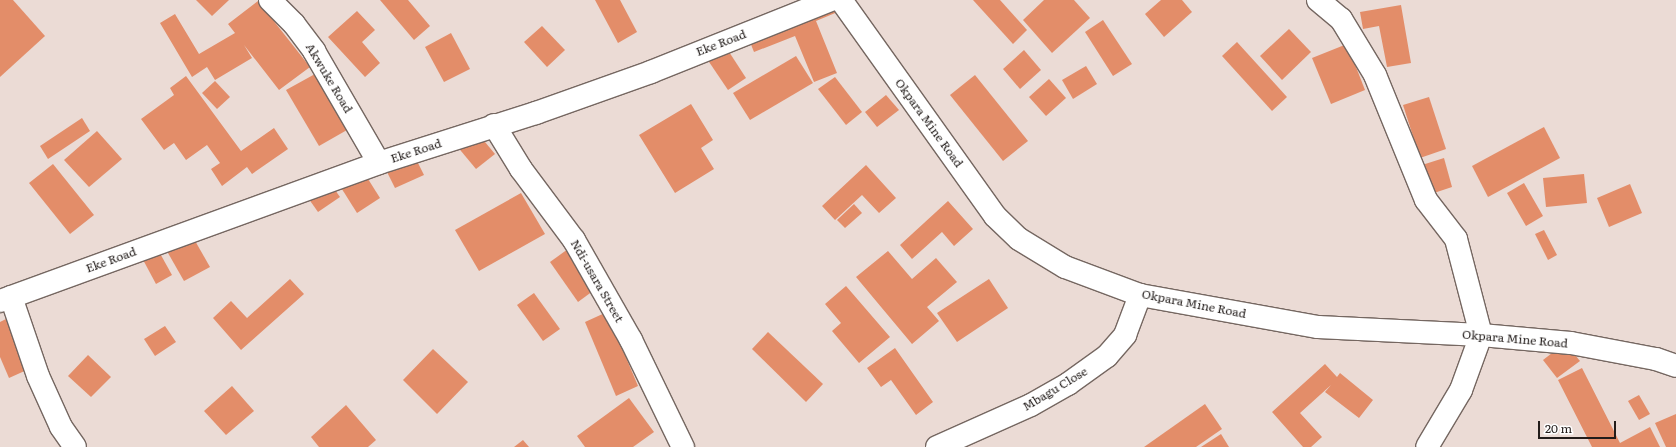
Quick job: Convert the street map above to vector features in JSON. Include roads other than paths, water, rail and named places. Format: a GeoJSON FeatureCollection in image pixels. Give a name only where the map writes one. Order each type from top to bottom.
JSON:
{"type":"FeatureCollection","features":[{"type":"Feature","properties":{"kind":"street","name":"Akwuke Road"},"geometry":{"type":"LineString","coordinates":[[272,0],[294,24],[314,51],[379,162]]}},
{"type":"Feature","properties":{"kind":"street","name":"Eke Road"},"geometry":{"type":"LineString","coordinates":[[5,299],[379,162],[651,72],[831,0]]}},
{"type":"Feature","properties":{"kind":"street","name":"Okpara Mine Road"},"geometry":{"type":"LineString","coordinates":[[841,0],[995,216],[1008,230],[1043,255],[1065,267],[1140,295],[1318,327],[1481,335],[1571,343],[1656,359],[1676,366]]}},
{"type":"Feature","properties":{"kind":"street"},"geometry":{"type":"LineString","coordinates":[[1318,0],[1341,19],[1375,75],[1426,200],[1456,239],[1481,335],[1461,390],[1427,447]]}},
{"type":"Feature","properties":{"kind":"street","name":"Ndi-usara Street"},"geometry":{"type":"LineString","coordinates":[[494,125],[521,169],[574,240],[631,340],[683,447]]}},
{"type":"Feature","properties":{"kind":"street","name":"Mbagu Close"},"geometry":{"type":"LineString","coordinates":[[937,447],[1031,405],[1068,384],[1107,356],[1125,335],[1140,295]]}},
{"type":"Feature","properties":{"kind":"street"},"geometry":{"type":"LineString","coordinates":[[5,299],[61,428],[75,447]]}}]}
